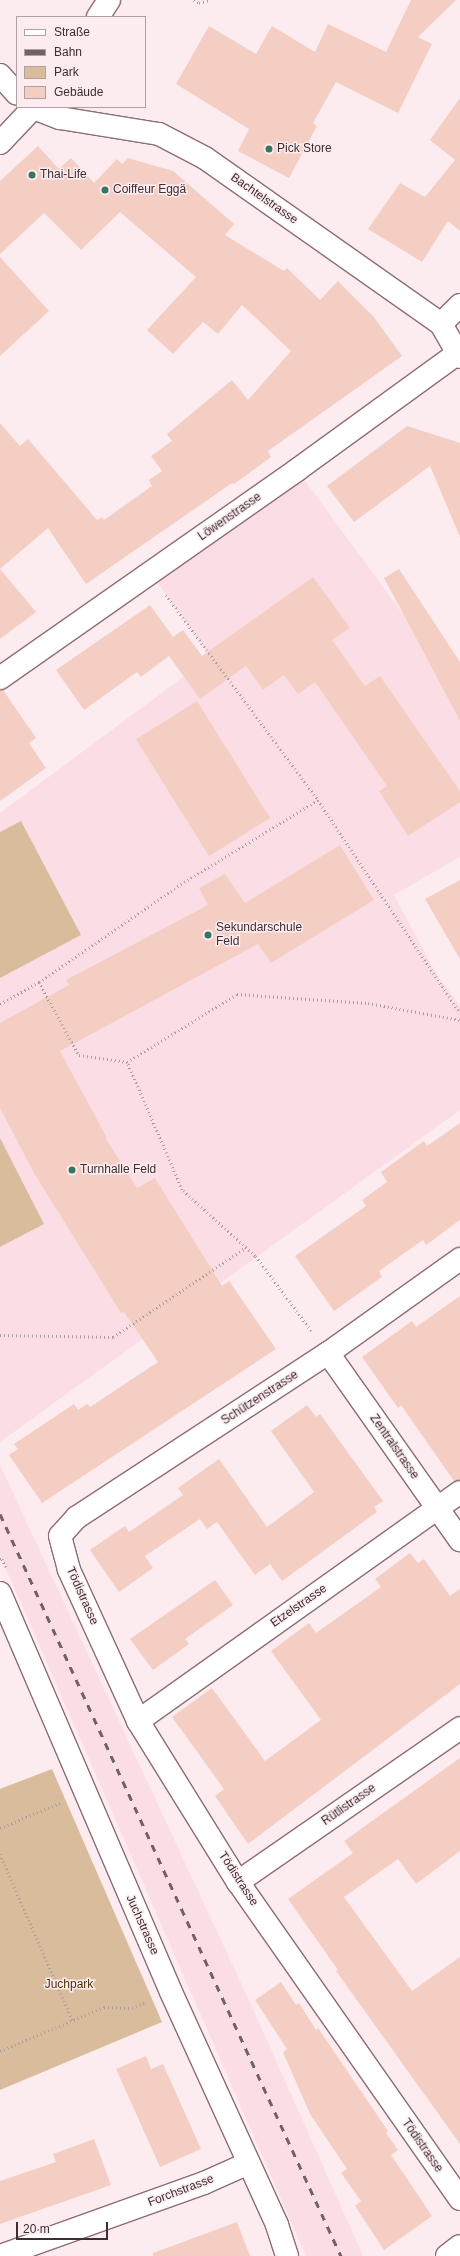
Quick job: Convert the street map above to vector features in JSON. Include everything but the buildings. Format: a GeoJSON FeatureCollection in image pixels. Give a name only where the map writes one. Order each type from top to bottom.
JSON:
{"type":"FeatureCollection","features":[{"type":"Feature","properties":{"kind":"street"},"geometry":{"type":"LineString","coordinates":[[99,16],[109,0]]}},
{"type":"Feature","properties":{"kind":"street","name":"Bachtelstrasse"},"geometry":{"type":"LineString","coordinates":[[0,75],[16,91]]}},
{"type":"Feature","properties":{"kind":"street"},"geometry":{"type":"LineString","coordinates":[[0,142],[26,108]]}},
{"type":"Feature","properties":{"kind":"street","name":"Bachtelstrasse"},"geometry":{"type":"LineString","coordinates":[[38,108],[60,118],[159,134],[205,158],[441,324],[459,355]]}},
{"type":"Feature","properties":{"kind":"street"},"geometry":{"type":"LineString","coordinates":[[441,324],[460,305]]}},
{"type":"Feature","properties":{"kind":"street","name":"Löwenstrasse"},"geometry":{"type":"LineString","coordinates":[[0,678],[459,355]]}},
{"type":"Feature","properties":{"kind":"street","name":"Schützenstrasse"},"geometry":{"type":"LineString","coordinates":[[60,1536],[77,1517],[328,1353],[460,1259]]}},
{"type":"Feature","properties":{"kind":"street","name":"Zentralstrasse"},"geometry":{"type":"LineString","coordinates":[[328,1353],[460,1540]]}},
{"type":"Feature","properties":{"kind":"street","name":"Etzelstrasse"},"geometry":{"type":"LineString","coordinates":[[138,1721],[460,1492]]}},
{"type":"Feature","properties":{"kind":"street","name":"Tödistrasse"},"geometry":{"type":"LineString","coordinates":[[60,1536],[69,1570],[138,1721],[238,1882],[460,2199]]}},
{"type":"Feature","properties":{"kind":"street","name":"Juchstrasse"},"geometry":{"type":"LineString","coordinates":[[0,1593],[93,1814],[277,2225],[287,2256]]}},
{"type":"Feature","properties":{"kind":"street","name":"Rütlistrasse"},"geometry":{"type":"LineString","coordinates":[[238,1882],[460,1728]]}},
{"type":"Feature","properties":{"kind":"street","name":"Forchstrasse"},"geometry":{"type":"LineString","coordinates":[[0,2256],[204,2183],[249,2163]]}},
{"type":"Feature","properties":{"kind":"street"},"geometry":{"type":"LineString","coordinates":[[447,2256],[460,2246]]}},
{"type":"Feature","properties":{"kind":"path"},"geometry":{"type":"LineString","coordinates":[[194,0],[199,3],[209,0]]}},
{"type":"Feature","properties":{"kind":"path"},"geometry":{"type":"LineString","coordinates":[[150,572],[318,800],[460,1013]]}},
{"type":"Feature","properties":{"kind":"path"},"geometry":{"type":"LineString","coordinates":[[0,1004],[39,982],[184,882],[318,800]]}},
{"type":"Feature","properties":{"kind":"path"},"geometry":{"type":"LineString","coordinates":[[39,982],[79,1056],[127,1062],[237,994],[368,1003],[460,1020]]}},
{"type":"Feature","properties":{"kind":"path"},"geometry":{"type":"LineString","coordinates":[[127,1062],[182,1190],[255,1256],[328,1353]]}},
{"type":"Feature","properties":{"kind":"path"},"geometry":{"type":"LineString","coordinates":[[0,1335],[113,1337],[245,1248]]}},
{"type":"Feature","properties":{"kind":"path"},"geometry":{"type":"LineString","coordinates":[[0,1828],[66,1801]]}},
{"type":"Feature","properties":{"kind":"path"},"geometry":{"type":"LineString","coordinates":[[0,1854],[73,2021]]}},
{"type":"Feature","properties":{"kind":"path"},"geometry":{"type":"LineString","coordinates":[[0,2051],[104,2008],[132,2008],[152,1999]]}},
{"type":"Feature","properties":{"kind":"shaded area","name":"Sekundarschule Feld"},"geometry":{"type":"Polygon","coordinates":[[[297,470],[403,614],[460,721],[460,857],[394,895],[437,975],[460,1006],[460,1110],[0,1442],[0,813],[210,657],[150,572],[297,470]]]}},
{"type":"Feature","properties":{"kind":"shaded area"},"geometry":{"type":"Polygon","coordinates":[[[0,1465],[253,2009],[363,2256],[306,2256],[0,1555],[0,1465]]]}},
{"type":"Feature","properties":{"kind":"green space"},"geometry":{"type":"Polygon","coordinates":[[[21,821],[81,935],[0,978],[0,832],[21,821]]]}},
{"type":"Feature","properties":{"kind":"green space"},"geometry":{"type":"Polygon","coordinates":[[[0,1138],[44,1224],[0,1247],[0,1138]]]}},
{"type":"Feature","properties":{"kind":"green space","name":"Juchpark"},"geometry":{"type":"Polygon","coordinates":[[[52,1769],[162,2022],[0,2090],[0,1789],[52,1769]]]}},
{"type":"Feature","properties":{"kind":"railway"},"geometry":{"type":"LineString","coordinates":[[0,1514],[341,2256]]}},
{"type":"Feature","properties":{"kind":"place","name":"Pick Store"},"geometry":{"type":"Point","coordinates":[269,149]}},
{"type":"Feature","properties":{"kind":"place","name":"Thai-Life"},"geometry":{"type":"Point","coordinates":[32,175]}},
{"type":"Feature","properties":{"kind":"place","name":"Coiffeur Eggä"},"geometry":{"type":"Point","coordinates":[105,190]}},
{"type":"Feature","properties":{"kind":"place","name":"Sekundarschule Feld"},"geometry":{"type":"Point","coordinates":[208,935]}},
{"type":"Feature","properties":{"kind":"place","name":"Turnhalle Feld"},"geometry":{"type":"Point","coordinates":[72,1170]}}]}
